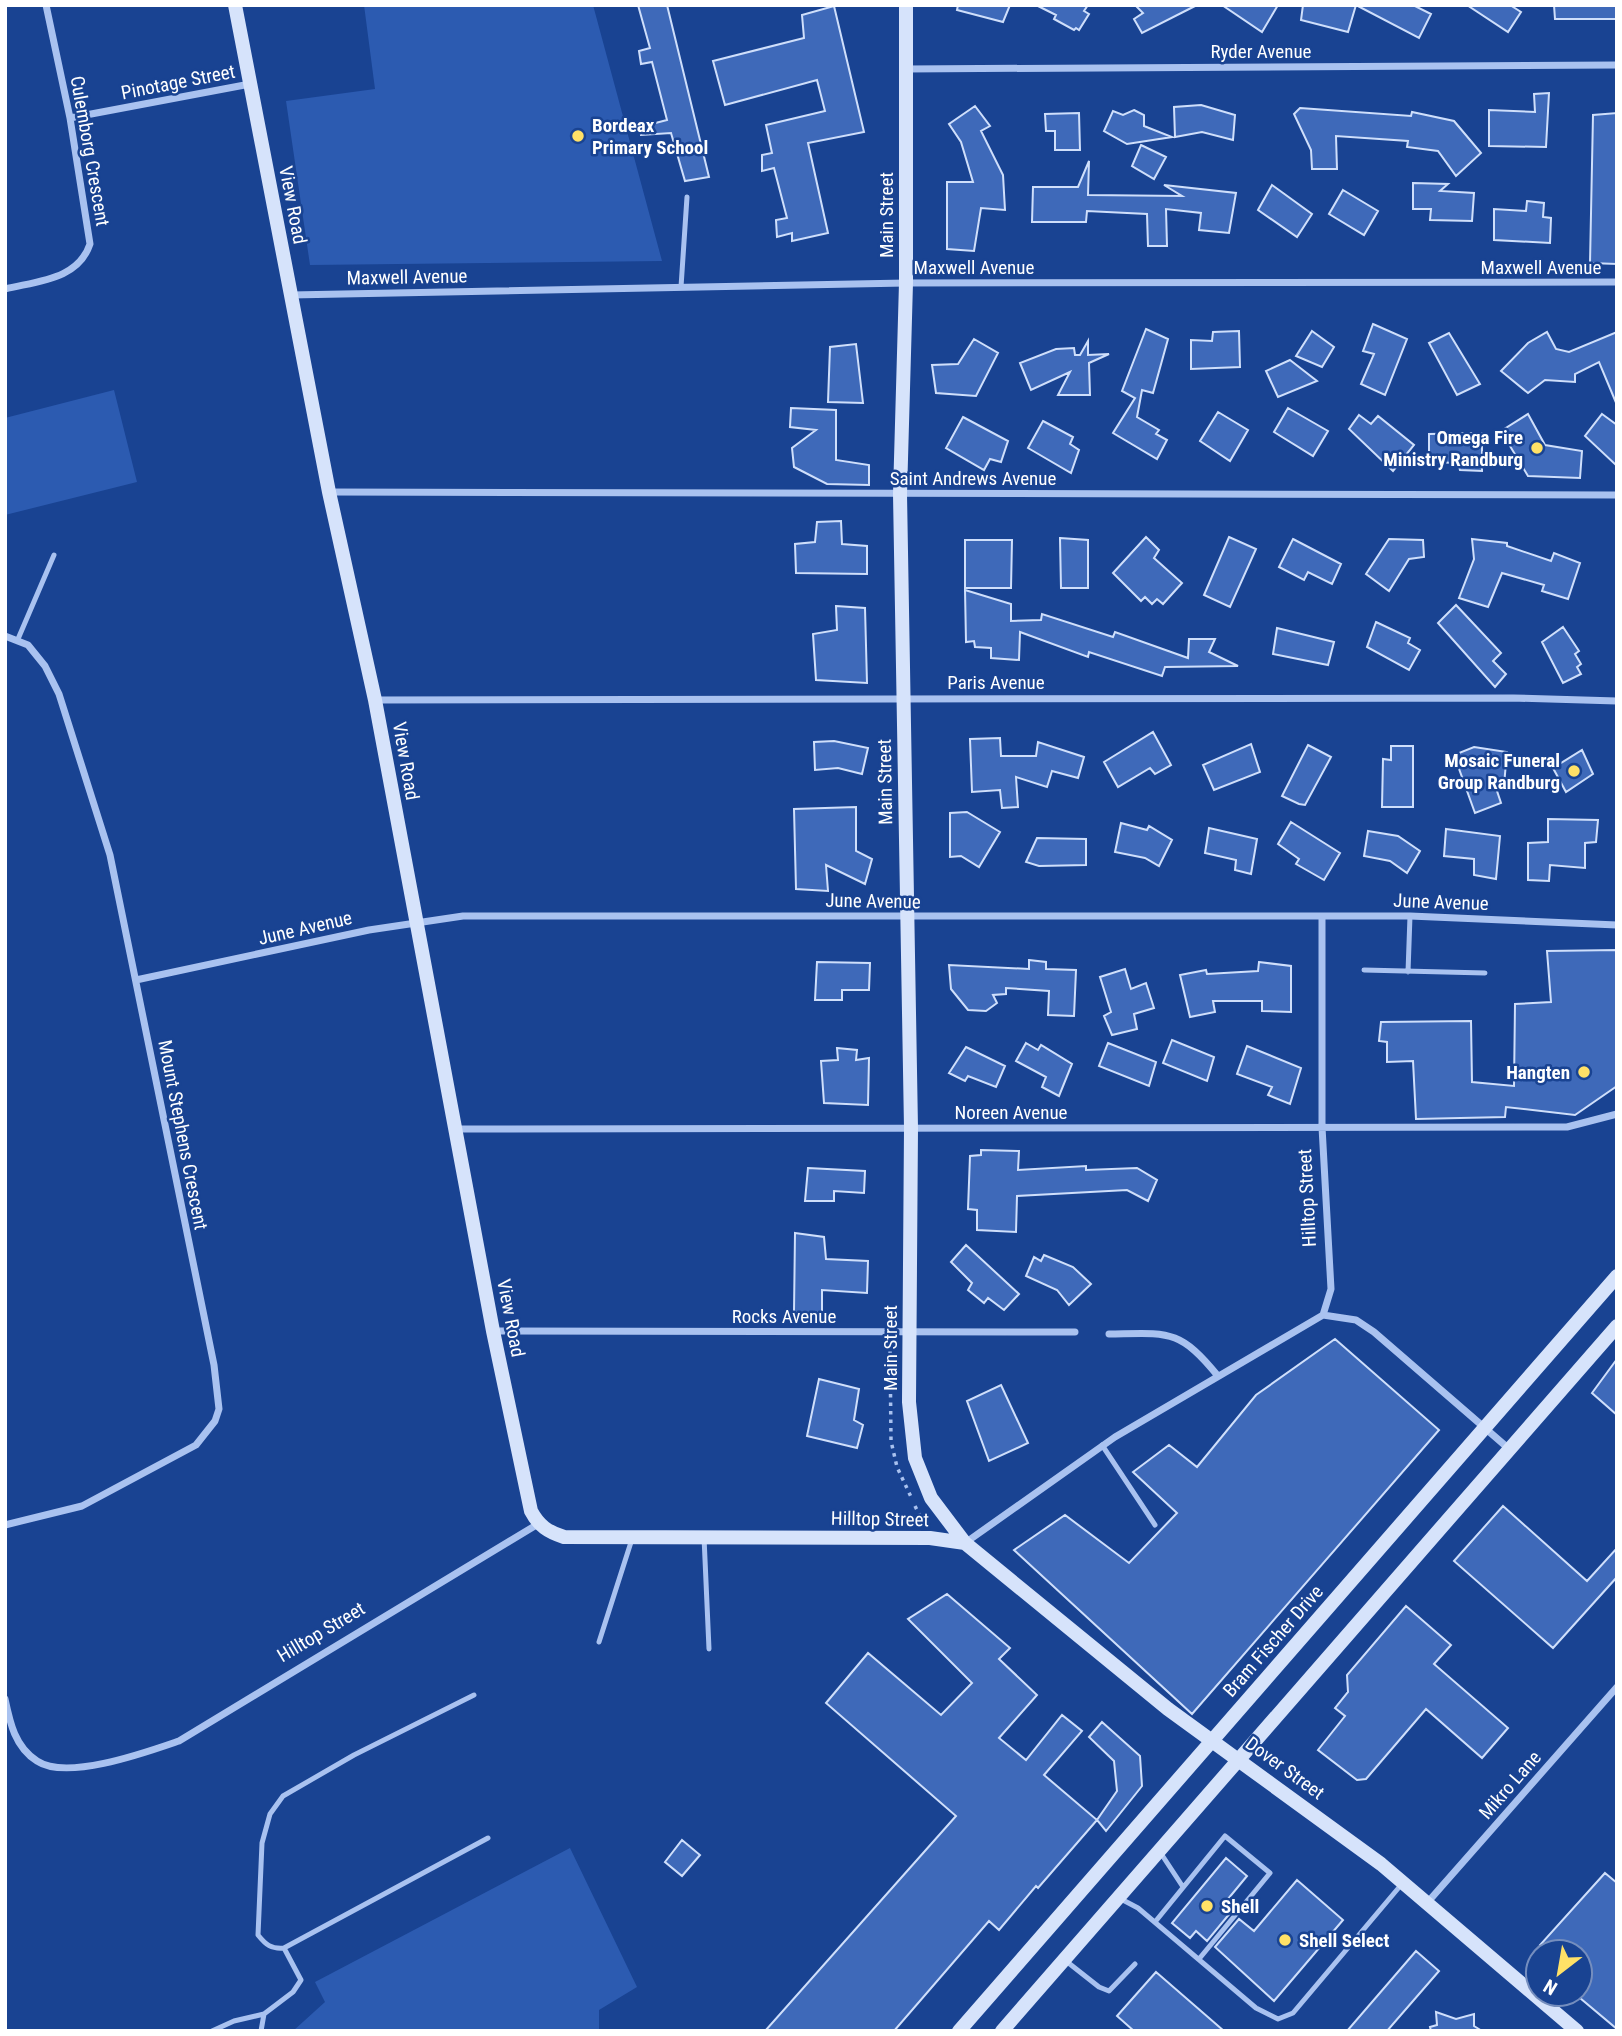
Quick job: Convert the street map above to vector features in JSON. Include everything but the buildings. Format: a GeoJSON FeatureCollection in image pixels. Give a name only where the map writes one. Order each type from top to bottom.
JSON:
{"type":"FeatureCollection","features":[{"type":"Feature","properties":{"kind":"street","name":"Culemborg Crescent"},"geometry":{"type":"LineString","coordinates":[[5,289],[69,272],[86,255],[90,233],[70,118],[46,5]]}},
{"type":"Feature","properties":{"kind":"street","name":"View Road"},"geometry":{"type":"LineString","coordinates":[[234,5],[290,295],[375,700],[493,1331],[531,1511],[538,1524]]}},
{"type":"Feature","properties":{"kind":"street","name":"Main Street"},"geometry":{"type":"LineString","coordinates":[[906,5],[906,283],[900,494],[911,1128],[909,1402],[915,1458],[930,1498],[965,1543]]}},
{"type":"Feature","properties":{"kind":"street","name":"Ryder Avenue"},"geometry":{"type":"LineString","coordinates":[[906,69],[1617,65]]}},
{"type":"Feature","properties":{"kind":"street","name":"Pinotage Street"},"geometry":{"type":"LineString","coordinates":[[70,118],[250,84]]}},
{"type":"Feature","properties":{"kind":"street","name":"Maxwell Avenue"},"geometry":{"type":"LineString","coordinates":[[290,295],[906,283],[1617,282]]}},
{"type":"Feature","properties":{"kind":"street","name":"Saint Andrews Avenue"},"geometry":{"type":"LineString","coordinates":[[330,492],[1617,495]]}},
{"type":"Feature","properties":{"kind":"street"},"geometry":{"type":"LineString","coordinates":[[5,636],[18,639]]}},
{"type":"Feature","properties":{"kind":"street","name":"Mount Stephens Crescent"},"geometry":{"type":"LineString","coordinates":[[5,1525],[73,1509],[187,1452],[207,1434],[219,1409],[214,1366],[110,855],[75,740],[45,666],[28,645],[18,639]]}},
{"type":"Feature","properties":{"kind":"street","name":"Paris Avenue"},"geometry":{"type":"LineString","coordinates":[[375,700],[1513,698],[1617,701]]}},
{"type":"Feature","properties":{"kind":"street","name":"June Avenue"},"geometry":{"type":"LineString","coordinates":[[136,980],[416,921],[463,916],[1410,916],[1617,925]]}},
{"type":"Feature","properties":{"kind":"street","name":"Hilltop Street"},"geometry":{"type":"LineString","coordinates":[[1322,916],[1322,1127],[1331,1289],[1323,1315]]}},
{"type":"Feature","properties":{"kind":"street","name":"Noreen Avenue"},"geometry":{"type":"LineString","coordinates":[[456,1129],[1567,1126],[1617,1114]]}},
{"type":"Feature","properties":{"kind":"street","name":"Bram Fischer Drive"},"geometry":{"type":"LineString","coordinates":[[959,2031],[1617,1276]]}},
{"type":"Feature","properties":{"kind":"street"},"geometry":{"type":"LineString","coordinates":[[965,1543],[1102,1445],[1323,1315],[1356,1320],[1374,1332],[1508,1448]]}},
{"type":"Feature","properties":{"kind":"street"},"geometry":{"type":"LineString","coordinates":[[1002,2031],[1617,1326]]}},
{"type":"Feature","properties":{"kind":"street","name":"Rocks Avenue"},"geometry":{"type":"LineString","coordinates":[[493,1331],[1075,1332]]}},
{"type":"Feature","properties":{"kind":"street"},"geometry":{"type":"LineString","coordinates":[[1109,1334],[1159,1334],[1182,1339],[1197,1350],[1217,1376]]}},
{"type":"Feature","properties":{"kind":"street","name":"Hilltop Street"},"geometry":{"type":"LineString","coordinates":[[5,1699],[15,1736],[38,1762],[55,1767],[134,1756],[180,1741],[538,1524],[550,1533],[564,1537],[930,1538],[965,1543]]}},
{"type":"Feature","properties":{"kind":"street","name":"Dover Street"},"geometry":{"type":"LineString","coordinates":[[965,1543],[1168,1709],[1240,1759],[1403,1882],[1577,2031]]}},
{"type":"Feature","properties":{"kind":"street","name":"Mikro Lane"},"geometry":{"type":"LineString","coordinates":[[1427,1903],[1617,1687]]}},
{"type":"Feature","properties":{"kind":"lane"},"geometry":{"type":"LineString","coordinates":[[681,287],[687,197]]}},
{"type":"Feature","properties":{"kind":"lane"},"geometry":{"type":"LineString","coordinates":[[18,639],[54,555]]}},
{"type":"Feature","properties":{"kind":"lane"},"geometry":{"type":"LineString","coordinates":[[1408,972],[1410,916]]}},
{"type":"Feature","properties":{"kind":"lane"},"geometry":{"type":"LineString","coordinates":[[1364,970],[1485,973]]}},
{"type":"Feature","properties":{"kind":"lane"},"geometry":{"type":"LineString","coordinates":[[1102,1445],[1155,1525]]}},
{"type":"Feature","properties":{"kind":"lane"},"geometry":{"type":"LineString","coordinates":[[599,1642],[632,1537]]}},
{"type":"Feature","properties":{"kind":"lane"},"geometry":{"type":"LineString","coordinates":[[704,1538],[709,1649]]}},
{"type":"Feature","properties":{"kind":"lane"},"geometry":{"type":"LineString","coordinates":[[474,1695],[354,1755],[283,1796],[270,1814],[262,1843],[258,1934],[265,1944],[275,1949],[284,1948],[488,1838]]}},
{"type":"Feature","properties":{"kind":"lane"},"geometry":{"type":"LineString","coordinates":[[1155,1922],[1225,1836],[1270,1873],[1199,1959]]}},
{"type":"Feature","properties":{"kind":"lane"},"geometry":{"type":"LineString","coordinates":[[1159,1849],[1183,1887]]}},
{"type":"Feature","properties":{"kind":"lane"},"geometry":{"type":"LineString","coordinates":[[1117,1898],[1138,1908],[1270,2017],[1286,2018],[1403,1882]]}},
{"type":"Feature","properties":{"kind":"lane"},"geometry":{"type":"LineString","coordinates":[[212,2031],[234,2021],[264,2014],[293,1992],[301,1980],[284,1948]]}},
{"type":"Feature","properties":{"kind":"lane"},"geometry":{"type":"LineString","coordinates":[[1064,1959],[1100,1987],[1110,1991],[1135,1964]]}},
{"type":"Feature","properties":{"kind":"lane"},"geometry":{"type":"LineString","coordinates":[[261,2031],[264,2014]]}},
{"type":"Feature","properties":{"kind":"shaded area"},"geometry":{"type":"Polygon","coordinates":[[[364,5],[593,5],[662,261],[310,265],[286,101],[375,89],[364,5]]]}},
{"type":"Feature","properties":{"kind":"shaded area"},"geometry":{"type":"Polygon","coordinates":[[[114,390],[137,482],[5,515],[5,418],[114,390]]]}},
{"type":"Feature","properties":{"kind":"shaded area"},"geometry":{"type":"Polygon","coordinates":[[[570,1848],[637,1987],[599,2010],[599,2031],[293,2031],[325,2002],[315,1982],[570,1848]]]}},
{"type":"Feature","properties":{"kind":"place","name":"Bordeax Primary School"},"geometry":{"type":"Point","coordinates":[578,136]}},
{"type":"Feature","properties":{"kind":"place","name":"Omega Fire Ministry Randburg"},"geometry":{"type":"Point","coordinates":[1537,448]}},
{"type":"Feature","properties":{"kind":"place","name":"Mosaic Funeral Group Randburg"},"geometry":{"type":"Point","coordinates":[1574,771]}},
{"type":"Feature","properties":{"kind":"place","name":"Hangten"},"geometry":{"type":"Point","coordinates":[1584,1072]}},
{"type":"Feature","properties":{"kind":"place","name":"Shell"},"geometry":{"type":"Point","coordinates":[1207,1906]}},
{"type":"Feature","properties":{"kind":"place","name":"Shell Select"},"geometry":{"type":"Point","coordinates":[1285,1940]}}]}
